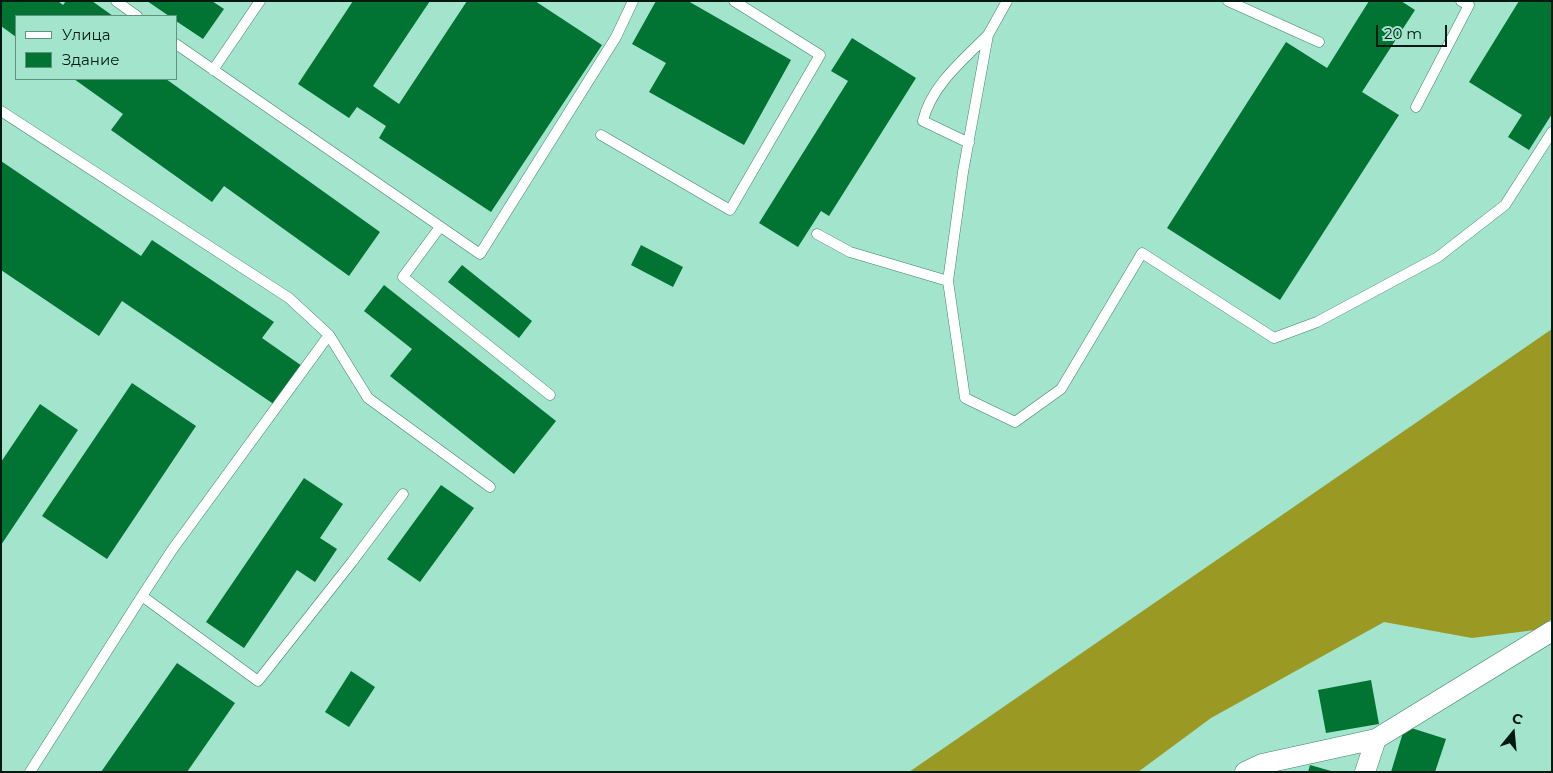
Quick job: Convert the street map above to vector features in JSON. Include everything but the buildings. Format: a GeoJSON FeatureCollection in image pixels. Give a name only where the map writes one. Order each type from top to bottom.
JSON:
{"type":"FeatureCollection","features":[{"type":"Feature","properties":{"kind":"street"},"geometry":{"type":"LineString","coordinates":[[1245,772],[1262,764],[1376,739],[1552,631]]}},
{"type":"Feature","properties":{"kind":"street"},"geometry":{"type":"LineString","coordinates":[[1365,772],[1376,739]]}},
{"type":"Feature","properties":{"kind":"lane"},"geometry":{"type":"LineString","coordinates":[[116,1],[136,15]]}},
{"type":"Feature","properties":{"kind":"lane"},"geometry":{"type":"LineString","coordinates":[[213,70],[260,1]]}},
{"type":"Feature","properties":{"kind":"lane"},"geometry":{"type":"LineString","coordinates":[[178,45],[480,254],[616,37],[633,1]]}},
{"type":"Feature","properties":{"kind":"lane"},"geometry":{"type":"LineString","coordinates":[[601,135],[730,210],[820,55],[734,1]]}},
{"type":"Feature","properties":{"kind":"lane"},"geometry":{"type":"LineString","coordinates":[[968,143],[923,121],[926,108],[947,77],[988,35],[1007,1]]}},
{"type":"Feature","properties":{"kind":"lane"},"geometry":{"type":"LineString","coordinates":[[1228,1],[1319,42]]}},
{"type":"Feature","properties":{"kind":"lane"},"geometry":{"type":"LineString","coordinates":[[1416,107],[1467,3]]}},
{"type":"Feature","properties":{"kind":"lane"},"geometry":{"type":"LineString","coordinates":[[988,35],[968,143],[948,281],[965,398],[1014,422],[1061,389],[1142,253],[1274,338],[1318,322],[1438,257],[1505,205],[1552,132]]}},
{"type":"Feature","properties":{"kind":"lane"},"geometry":{"type":"LineString","coordinates":[[1,111],[288,298],[329,335],[368,398],[490,487]]}},
{"type":"Feature","properties":{"kind":"lane"},"geometry":{"type":"LineString","coordinates":[[440,227],[403,277],[550,395]]}},
{"type":"Feature","properties":{"kind":"lane"},"geometry":{"type":"LineString","coordinates":[[817,234],[850,252],[948,281]]}},
{"type":"Feature","properties":{"kind":"lane"},"geometry":{"type":"LineString","coordinates":[[30,772],[172,550],[329,335]]}},
{"type":"Feature","properties":{"kind":"lane"},"geometry":{"type":"LineString","coordinates":[[142,596],[258,681],[403,494]]}},
{"type":"Feature","properties":{"kind":"shaded area"},"geometry":{"type":"Polygon","coordinates":[[[1552,329],[1552,619],[1535,630],[1472,638],[1384,622],[1211,718],[1138,772],[909,772],[1552,329]]]}}]}
